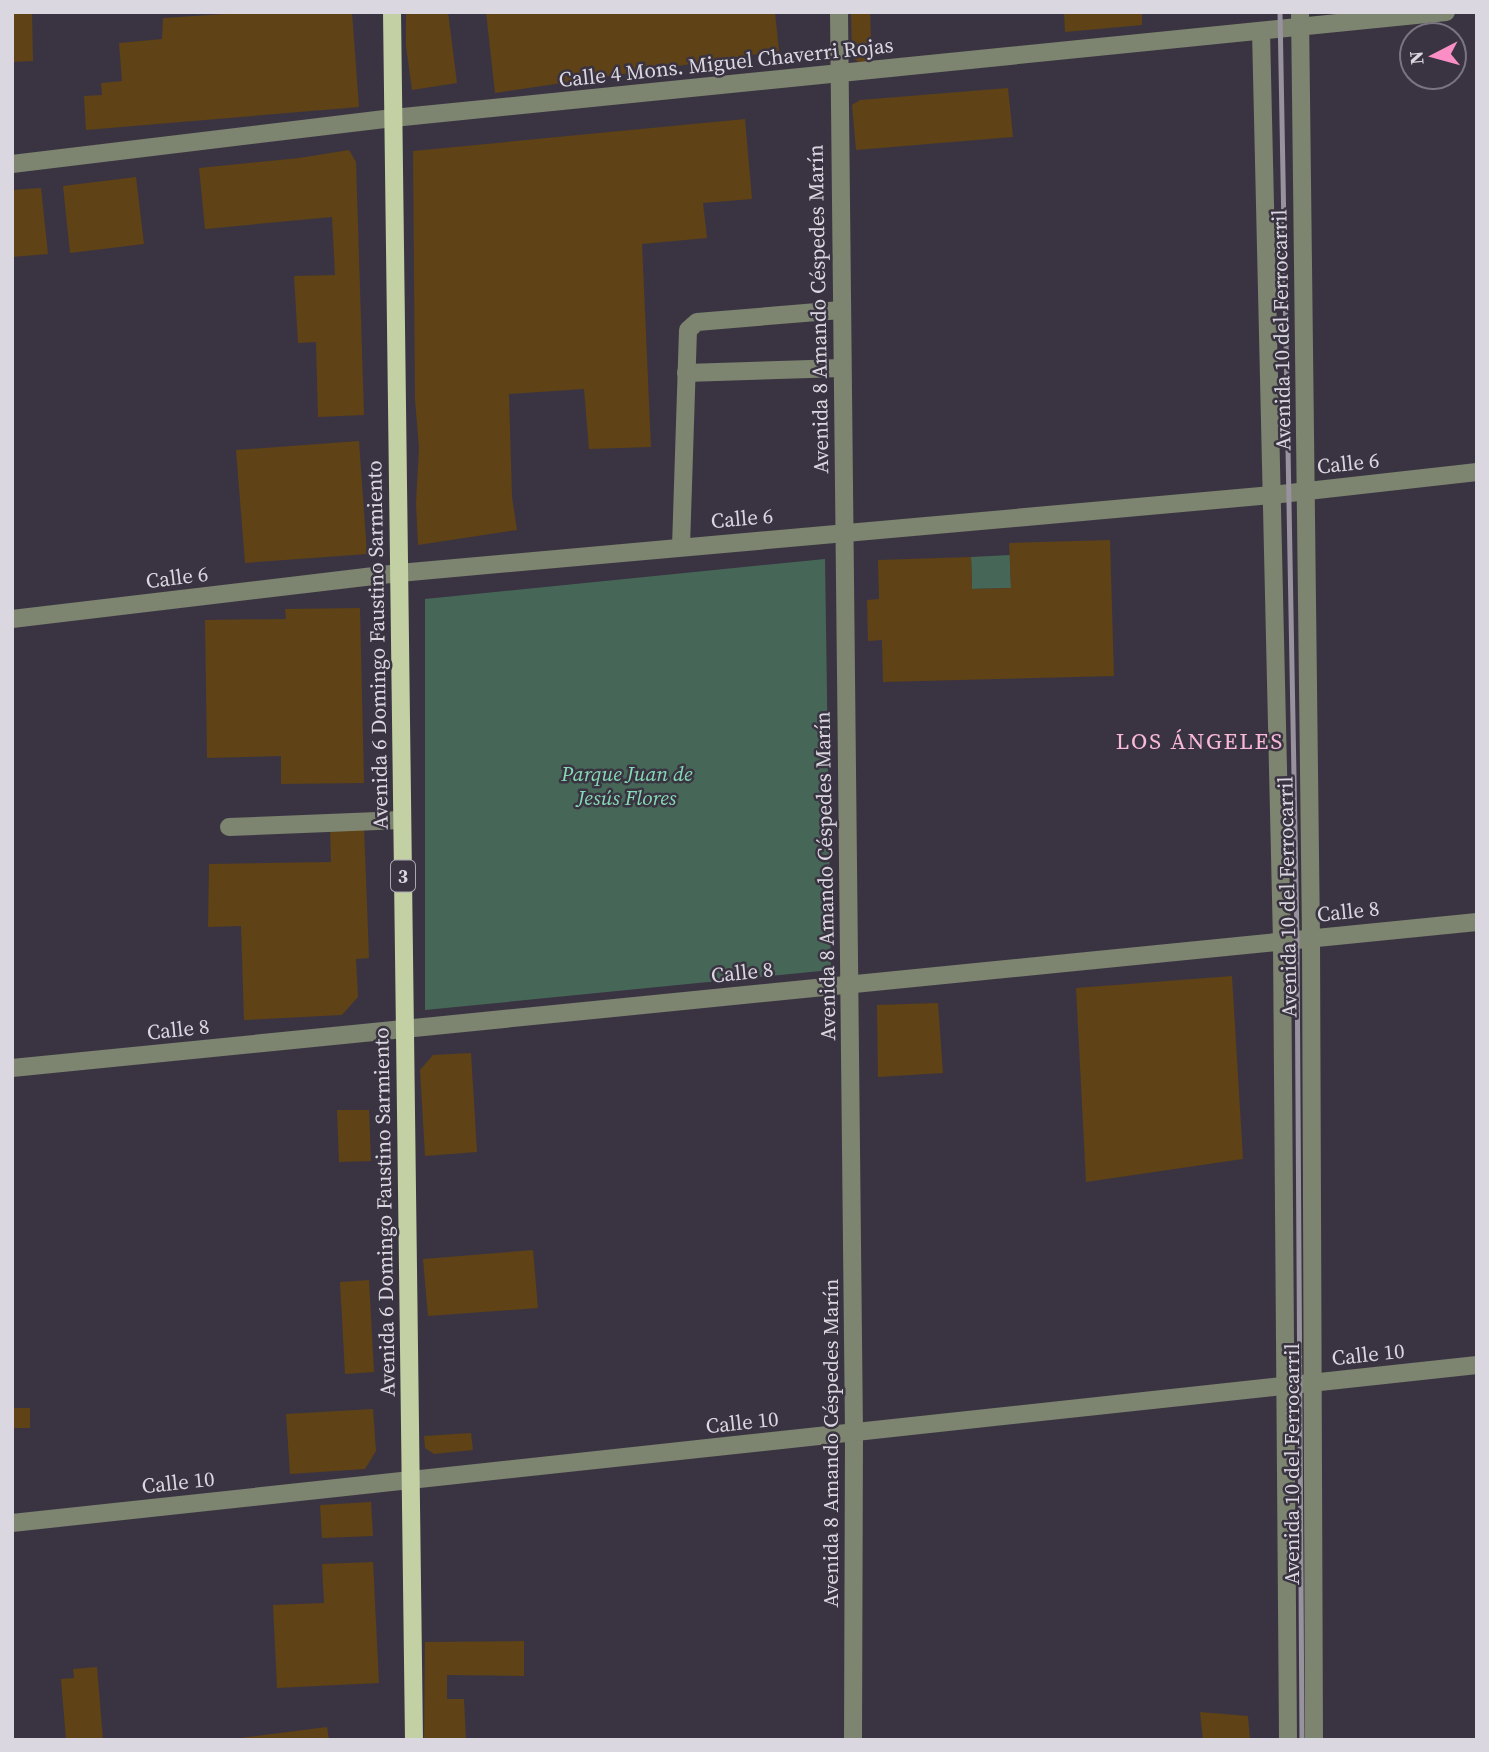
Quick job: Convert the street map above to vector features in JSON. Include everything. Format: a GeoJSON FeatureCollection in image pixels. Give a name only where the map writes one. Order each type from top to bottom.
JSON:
{"type":"FeatureCollection","features":[{"type":"Feature","properties":{"kind":"main road","name":"Avenida 6 Domingo Faustino Sarmiento"},"geometry":{"type":"LineString","coordinates":[[392,12],[414,1740]]}},
{"type":"Feature","properties":{"kind":"street","name":"Avenida 8 Amando Céspedes Marín"},"geometry":{"type":"LineString","coordinates":[[839,12],[855,1433],[853,1740]]}},
{"type":"Feature","properties":{"kind":"street","name":"Calle 4 Mons. Miguel Chaverri Rojas"},"geometry":{"type":"LineString","coordinates":[[12,164],[393,118],[1261,31],[1300,20],[1446,12]]}},
{"type":"Feature","properties":{"kind":"street","name":"Avenida 10 del Ferrocarril"},"geometry":{"type":"LineString","coordinates":[[1300,20],[1311,938],[1314,1740]]}},
{"type":"Feature","properties":{"kind":"street","name":"Avenida 10 del Ferrocarril"},"geometry":{"type":"LineString","coordinates":[[1261,31],[1282,943],[1288,1740]]}},
{"type":"Feature","properties":{"kind":"street"},"geometry":{"type":"LineString","coordinates":[[681,547],[688,330],[697,322],[841,310]]}},
{"type":"Feature","properties":{"kind":"street"},"geometry":{"type":"LineString","coordinates":[[687,373],[842,368]]}},
{"type":"Feature","properties":{"kind":"street","name":"Calle 6"},"geometry":{"type":"LineString","coordinates":[[12,619],[399,573],[1272,495],[1477,472]]}},
{"type":"Feature","properties":{"kind":"street"},"geometry":{"type":"LineString","coordinates":[[229,827],[402,820]]}},
{"type":"Feature","properties":{"kind":"street","name":"Calle 8"},"geometry":{"type":"LineString","coordinates":[[12,1068],[1477,922]]}},
{"type":"Feature","properties":{"kind":"street","name":"Calle 10"},"geometry":{"type":"LineString","coordinates":[[12,1523],[1477,1365]]}},
{"type":"Feature","properties":{"kind":"green space"},"geometry":{"type":"Polygon","coordinates":[[[1010,555],[1011,588],[972,589],[971,557],[1010,555]]]}},
{"type":"Feature","properties":{"kind":"green space","name":"Parque Juan de Jesús Flores"},"geometry":{"type":"Polygon","coordinates":[[[825,559],[831,970],[425,1010],[425,599],[825,559]]]}},
{"type":"Feature","properties":{"kind":"building"},"geometry":{"type":"Polygon","coordinates":[[[12,12],[32,12],[33,61],[12,62],[12,12]]]}},
{"type":"Feature","properties":{"kind":"building"},"geometry":{"type":"Polygon","coordinates":[[[257,12],[352,12],[359,107],[86,130],[84,96],[102,95],[101,83],[122,81],[119,43],[162,39],[163,18],[257,12]]]}},
{"type":"Feature","properties":{"kind":"building"},"geometry":{"type":"Polygon","coordinates":[[[406,12],[448,12],[457,83],[412,90],[406,46],[406,12]]]}},
{"type":"Feature","properties":{"kind":"building"},"geometry":{"type":"Polygon","coordinates":[[[486,12],[775,12],[779,51],[495,93],[486,12]]]}},
{"type":"Feature","properties":{"kind":"building"},"geometry":{"type":"Polygon","coordinates":[[[851,12],[870,12],[872,64],[861,64],[852,57],[851,12]]]}},
{"type":"Feature","properties":{"kind":"building"},"geometry":{"type":"Polygon","coordinates":[[[1064,12],[1142,12],[1142,25],[1065,32],[1064,12]]]}},
{"type":"Feature","properties":{"kind":"building"},"geometry":{"type":"Polygon","coordinates":[[[1008,88],[1013,137],[856,150],[852,105],[860,100],[1008,88]]]}},
{"type":"Feature","properties":{"kind":"building"},"geometry":{"type":"Polygon","coordinates":[[[745,119],[752,199],[703,203],[707,238],[642,244],[651,447],[589,449],[584,389],[509,394],[512,497],[517,530],[418,545],[416,503],[419,448],[415,400],[413,151],[745,119]]]}},
{"type":"Feature","properties":{"kind":"building"},"geometry":{"type":"Polygon","coordinates":[[[349,150],[356,162],[364,415],[318,417],[316,342],[298,343],[294,276],[335,275],[332,217],[205,229],[199,168],[349,150]]]}},
{"type":"Feature","properties":{"kind":"building"},"geometry":{"type":"Polygon","coordinates":[[[136,177],[144,244],[70,253],[63,186],[136,177]]]}},
{"type":"Feature","properties":{"kind":"building"},"geometry":{"type":"Polygon","coordinates":[[[41,188],[48,254],[12,257],[12,190],[41,188]]]}},
{"type":"Feature","properties":{"kind":"building"},"geometry":{"type":"Polygon","coordinates":[[[359,441],[367,554],[245,563],[236,450],[359,441]]]}},
{"type":"Feature","properties":{"kind":"building"},"geometry":{"type":"Polygon","coordinates":[[[1110,540],[1114,676],[883,682],[882,640],[868,641],[867,600],[879,599],[878,560],[971,557],[972,589],[1011,588],[1009,543],[1110,540]]]}},
{"type":"Feature","properties":{"kind":"building"},"geometry":{"type":"Polygon","coordinates":[[[360,608],[364,783],[281,784],[281,756],[207,758],[205,620],[286,619],[285,609],[360,608]]]}},
{"type":"Feature","properties":{"kind":"building"},"geometry":{"type":"Polygon","coordinates":[[[364,826],[369,958],[356,959],[358,997],[342,1015],[244,1020],[241,926],[208,927],[209,864],[331,862],[330,827],[364,826]]]}},
{"type":"Feature","properties":{"kind":"building"},"geometry":{"type":"Polygon","coordinates":[[[1232,976],[1243,1159],[1086,1182],[1076,988],[1232,976]]]}},
{"type":"Feature","properties":{"kind":"building"},"geometry":{"type":"Polygon","coordinates":[[[938,1003],[943,1073],[878,1077],[877,1005],[938,1003]]]}},
{"type":"Feature","properties":{"kind":"building"},"geometry":{"type":"Polygon","coordinates":[[[471,1053],[477,1152],[425,1156],[420,1070],[433,1055],[471,1053]]]}},
{"type":"Feature","properties":{"kind":"building"},"geometry":{"type":"Polygon","coordinates":[[[337,1110],[369,1110],[371,1161],[339,1162],[337,1110]]]}},
{"type":"Feature","properties":{"kind":"building"},"geometry":{"type":"Polygon","coordinates":[[[533,1250],[538,1308],[428,1316],[423,1259],[533,1250]]]}},
{"type":"Feature","properties":{"kind":"building"},"geometry":{"type":"Polygon","coordinates":[[[369,1280],[374,1372],[345,1374],[340,1282],[369,1280]]]}},
{"type":"Feature","properties":{"kind":"building"},"geometry":{"type":"Polygon","coordinates":[[[12,1408],[30,1408],[30,1428],[12,1428],[12,1408]]]}},
{"type":"Feature","properties":{"kind":"building"},"geometry":{"type":"Polygon","coordinates":[[[373,1409],[376,1451],[365,1469],[290,1474],[286,1414],[373,1409]]]}},
{"type":"Feature","properties":{"kind":"building"},"geometry":{"type":"Polygon","coordinates":[[[471,1433],[473,1450],[434,1454],[425,1448],[424,1436],[471,1433]]]}},
{"type":"Feature","properties":{"kind":"building"},"geometry":{"type":"Polygon","coordinates":[[[371,1502],[373,1536],[322,1538],[320,1505],[371,1502]]]}},
{"type":"Feature","properties":{"kind":"building"},"geometry":{"type":"Polygon","coordinates":[[[373,1562],[379,1683],[277,1688],[273,1605],[324,1603],[322,1564],[373,1562]]]}},
{"type":"Feature","properties":{"kind":"building"},"geometry":{"type":"Polygon","coordinates":[[[524,1641],[524,1676],[447,1675],[447,1699],[464,1699],[466,1740],[424,1740],[425,1642],[524,1641]]]}},
{"type":"Feature","properties":{"kind":"building"},"geometry":{"type":"Polygon","coordinates":[[[97,1667],[103,1740],[66,1740],[61,1679],[74,1678],[73,1669],[97,1667]]]}},
{"type":"Feature","properties":{"kind":"building"},"geometry":{"type":"Polygon","coordinates":[[[1200,1712],[1248,1716],[1250,1740],[1203,1740],[1200,1712]]]}},
{"type":"Feature","properties":{"kind":"building"},"geometry":{"type":"Polygon","coordinates":[[[327,1727],[329,1740],[240,1740],[240,1738],[327,1727]]]}},
{"type":"Feature","properties":{"kind":"railway"},"geometry":{"type":"LineString","coordinates":[[1280,12],[1297,940],[1302,1740]]}},
{"type":"Feature","properties":{"kind":"district","name":"LOS ÁNGELES"},"geometry":{"type":"Point","coordinates":[1200,741]}}]}
